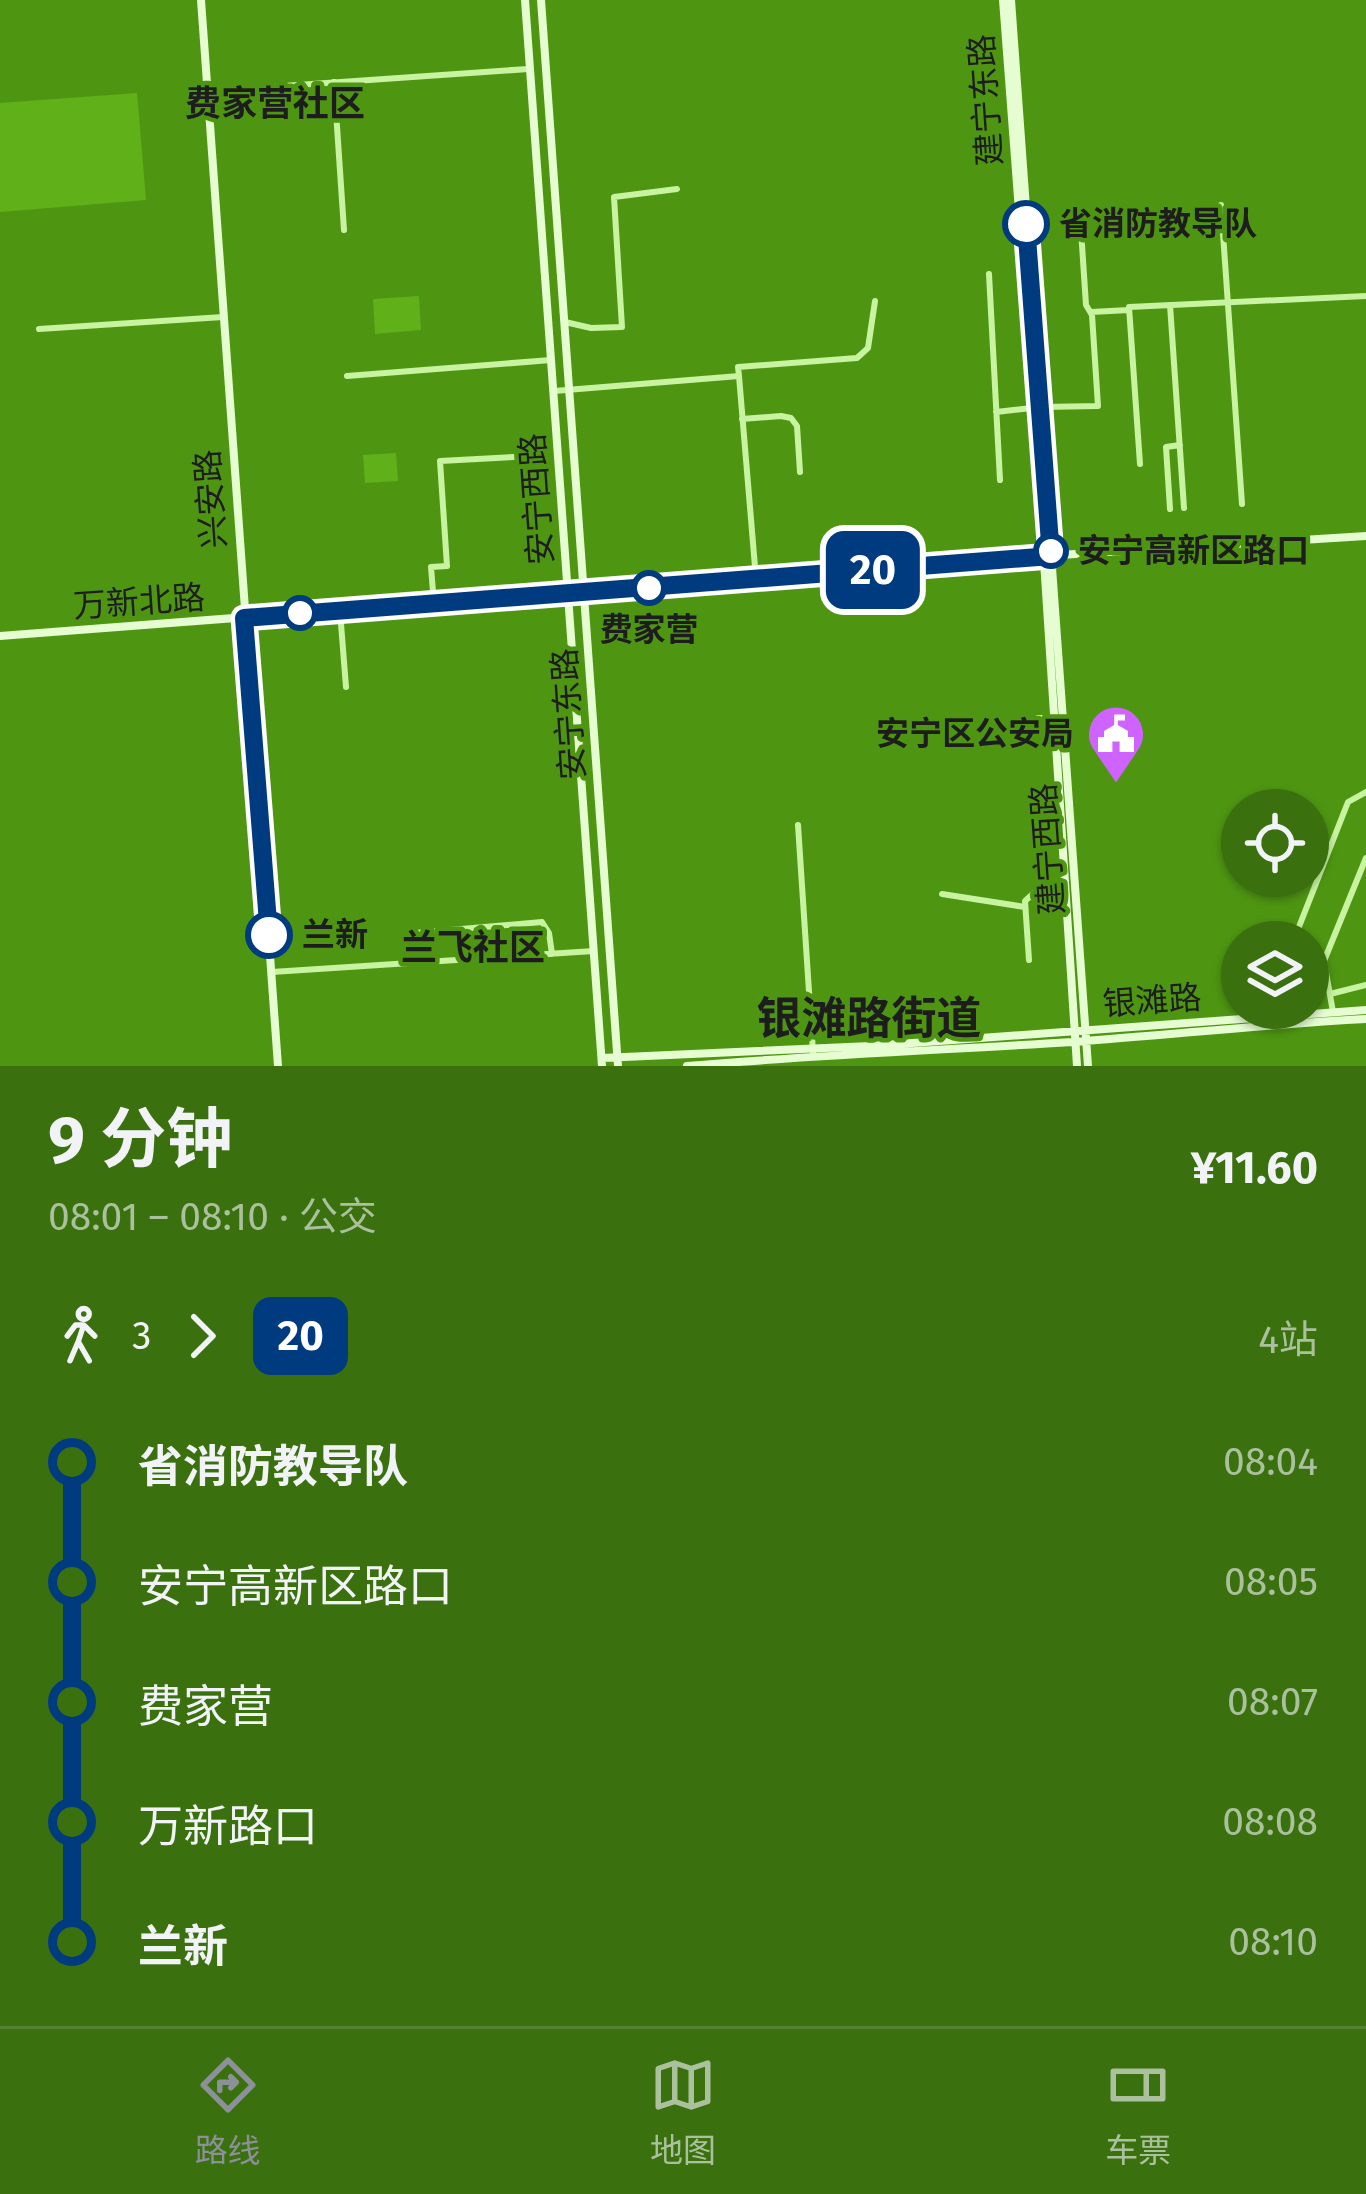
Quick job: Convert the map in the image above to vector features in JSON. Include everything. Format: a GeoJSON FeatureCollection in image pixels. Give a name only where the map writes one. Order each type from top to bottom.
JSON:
{"type":"FeatureCollection","features":[{"type":"Feature","properties":{"kind":"main road","name":"兴安路"},"geometry":{"type":"LineString","coordinates":[[201,0],[278,1066]]}},
{"type":"Feature","properties":{"kind":"main road","name":"安宁西路"},"geometry":{"type":"LineString","coordinates":[[524,0],[602,1062]]}},
{"type":"Feature","properties":{"kind":"main road","name":"安宁东路"},"geometry":{"type":"LineString","coordinates":[[542,0],[617,1062]]}},
{"type":"Feature","properties":{"kind":"main road","name":"建宁东路"},"geometry":{"type":"LineString","coordinates":[[1007,0],[1047,556]]}},
{"type":"Feature","properties":{"kind":"main road","name":"万新北路"},"geometry":{"type":"LineString","coordinates":[[0,636],[1366,536]]}},
{"type":"Feature","properties":{"kind":"main road","name":"建宁西路"},"geometry":{"type":"LineString","coordinates":[[1047,556],[1066,893],[1088,1066]]}},
{"type":"Feature","properties":{"kind":"main road","name":"建宁西路"},"geometry":{"type":"LineString","coordinates":[[1047,556],[1081,1036],[1077,1066]]}},
{"type":"Feature","properties":{"kind":"main road","name":"银滩路"},"geometry":{"type":"LineString","coordinates":[[1329,1012],[1366,1014]]}},
{"type":"Feature","properties":{"kind":"main road","name":"银滩路"},"geometry":{"type":"LineString","coordinates":[[1081,1036],[1366,1014]]}},
{"type":"Feature","properties":{"kind":"main road","name":"银滩路"},"geometry":{"type":"LineString","coordinates":[[1081,1036],[1221,1022]]}},
{"type":"Feature","properties":{"kind":"main road"},"geometry":{"type":"LineString","coordinates":[[600,1029],[615,1029]]}},
{"type":"Feature","properties":{"kind":"main road"},"geometry":{"type":"LineString","coordinates":[[602,1062],[1081,1036]]}},
{"type":"Feature","properties":{"kind":"main road"},"geometry":{"type":"LineString","coordinates":[[687,1066],[813,1052]]}},
{"type":"Feature","properties":{"kind":"street"},"geometry":{"type":"LineString","coordinates":[[207,91],[528,69]]}},
{"type":"Feature","properties":{"kind":"street"},"geometry":{"type":"LineString","coordinates":[[334,82],[344,230]]}},
{"type":"Feature","properties":{"kind":"street"},"geometry":{"type":"LineString","coordinates":[[565,322],[591,328],[622,326],[614,197],[677,189]]}},
{"type":"Feature","properties":{"kind":"street"},"geometry":{"type":"LineString","coordinates":[[1222,205],[1243,504]]}},
{"type":"Feature","properties":{"kind":"street"},"geometry":{"type":"LineString","coordinates":[[996,412],[1098,406],[1080,215]]}},
{"type":"Feature","properties":{"kind":"street"},"geometry":{"type":"LineString","coordinates":[[989,274],[1000,480]]}},
{"type":"Feature","properties":{"kind":"street"},"geometry":{"type":"LineString","coordinates":[[1090,312],[1366,296]]}},
{"type":"Feature","properties":{"kind":"street"},"geometry":{"type":"LineString","coordinates":[[756,579],[738,367],[857,358],[870,340],[875,301]]}},
{"type":"Feature","properties":{"kind":"street"},"geometry":{"type":"LineString","coordinates":[[1170,305],[1184,508]]}},
{"type":"Feature","properties":{"kind":"street"},"geometry":{"type":"LineString","coordinates":[[1129,310],[1140,464]]}},
{"type":"Feature","properties":{"kind":"street"},"geometry":{"type":"LineString","coordinates":[[38,329],[223,316]]}},
{"type":"Feature","properties":{"kind":"street"},"geometry":{"type":"LineString","coordinates":[[347,376],[551,360]]}},
{"type":"Feature","properties":{"kind":"street"},"geometry":{"type":"LineString","coordinates":[[554,392],[739,376]]}},
{"type":"Feature","properties":{"kind":"street"},"geometry":{"type":"LineString","coordinates":[[742,418],[791,418],[797,426],[800,472]]}},
{"type":"Feature","properties":{"kind":"street"},"geometry":{"type":"LineString","coordinates":[[1170,508],[1166,446],[1180,446]]}},
{"type":"Feature","properties":{"kind":"street"},"geometry":{"type":"LineString","coordinates":[[434,604],[431,567],[447,566],[440,461],[514,457]]}},
{"type":"Feature","properties":{"kind":"street"},"geometry":{"type":"LineString","coordinates":[[340,610],[346,687]]}},
{"type":"Feature","properties":{"kind":"street"},"geometry":{"type":"LineString","coordinates":[[1038,718],[1054,718]]}},
{"type":"Feature","properties":{"kind":"street"},"geometry":{"type":"LineString","coordinates":[[1301,921],[1348,802],[1366,792]]}},
{"type":"Feature","properties":{"kind":"street"},"geometry":{"type":"LineString","coordinates":[[798,825],[813,1052]]}},
{"type":"Feature","properties":{"kind":"street"},"geometry":{"type":"LineString","coordinates":[[1333,1012],[1324,961],[1366,858]]}},
{"type":"Feature","properties":{"kind":"street"},"geometry":{"type":"LineString","coordinates":[[1029,960],[1024,901],[1035,892],[1066,893]]}},
{"type":"Feature","properties":{"kind":"street"},"geometry":{"type":"LineString","coordinates":[[941,894],[1025,908]]}},
{"type":"Feature","properties":{"kind":"street"},"geometry":{"type":"LineString","coordinates":[[416,933],[542,922],[552,954]]}},
{"type":"Feature","properties":{"kind":"street"},"geometry":{"type":"LineString","coordinates":[[272,972],[594,951]]}},
{"type":"Feature","properties":{"kind":"street"},"geometry":{"type":"LineString","coordinates":[[1330,994],[1366,986]]}},
{"type":"Feature","properties":{"kind":"green space"},"geometry":{"type":"Polygon","coordinates":[[[137,93],[146,200],[0,212],[0,103],[137,93]]]}},
{"type":"Feature","properties":{"kind":"green space"},"geometry":{"type":"Polygon","coordinates":[[[419,296],[421,330],[375,334],[373,299],[419,296]]]}},
{"type":"Feature","properties":{"kind":"green space"},"geometry":{"type":"Polygon","coordinates":[[[396,453],[398,481],[365,483],[363,455],[396,453]]]}},
{"type":"Feature","properties":{"kind":"bus line","name":"20"},"geometry":{"type":"LineString","coordinates":[[269,935],[244,618],[1051,556],[1026,224]]}},
{"type":"Feature","properties":{"kind":"place","name":"省消防教导队"},"geometry":{"type":"Point","coordinates":[1026,224]}},
{"type":"Feature","properties":{"kind":"place","name":"安宁高新区路口"},"geometry":{"type":"Point","coordinates":[1051,551]}},
{"type":"Feature","properties":{"kind":"place","name":"费家营"},"geometry":{"type":"Point","coordinates":[649,588]}},
{"type":"Feature","properties":{"kind":"place","name":"安宁区公安局"},"geometry":{"type":"Point","coordinates":[1116,785]}},
{"type":"Feature","properties":{"kind":"place","name":"兰新"},"geometry":{"type":"Point","coordinates":[269,935]}},
{"type":"Feature","properties":{"kind":"district","name":"费家营社区"},"geometry":{"type":"Point","coordinates":[275,104]}},
{"type":"Feature","properties":{"kind":"district","name":"兰飞社区"},"geometry":{"type":"Point","coordinates":[473,948]}},
{"type":"Feature","properties":{"kind":"district","name":"银滩路街道"},"geometry":{"type":"Point","coordinates":[869,1019]}}]}
